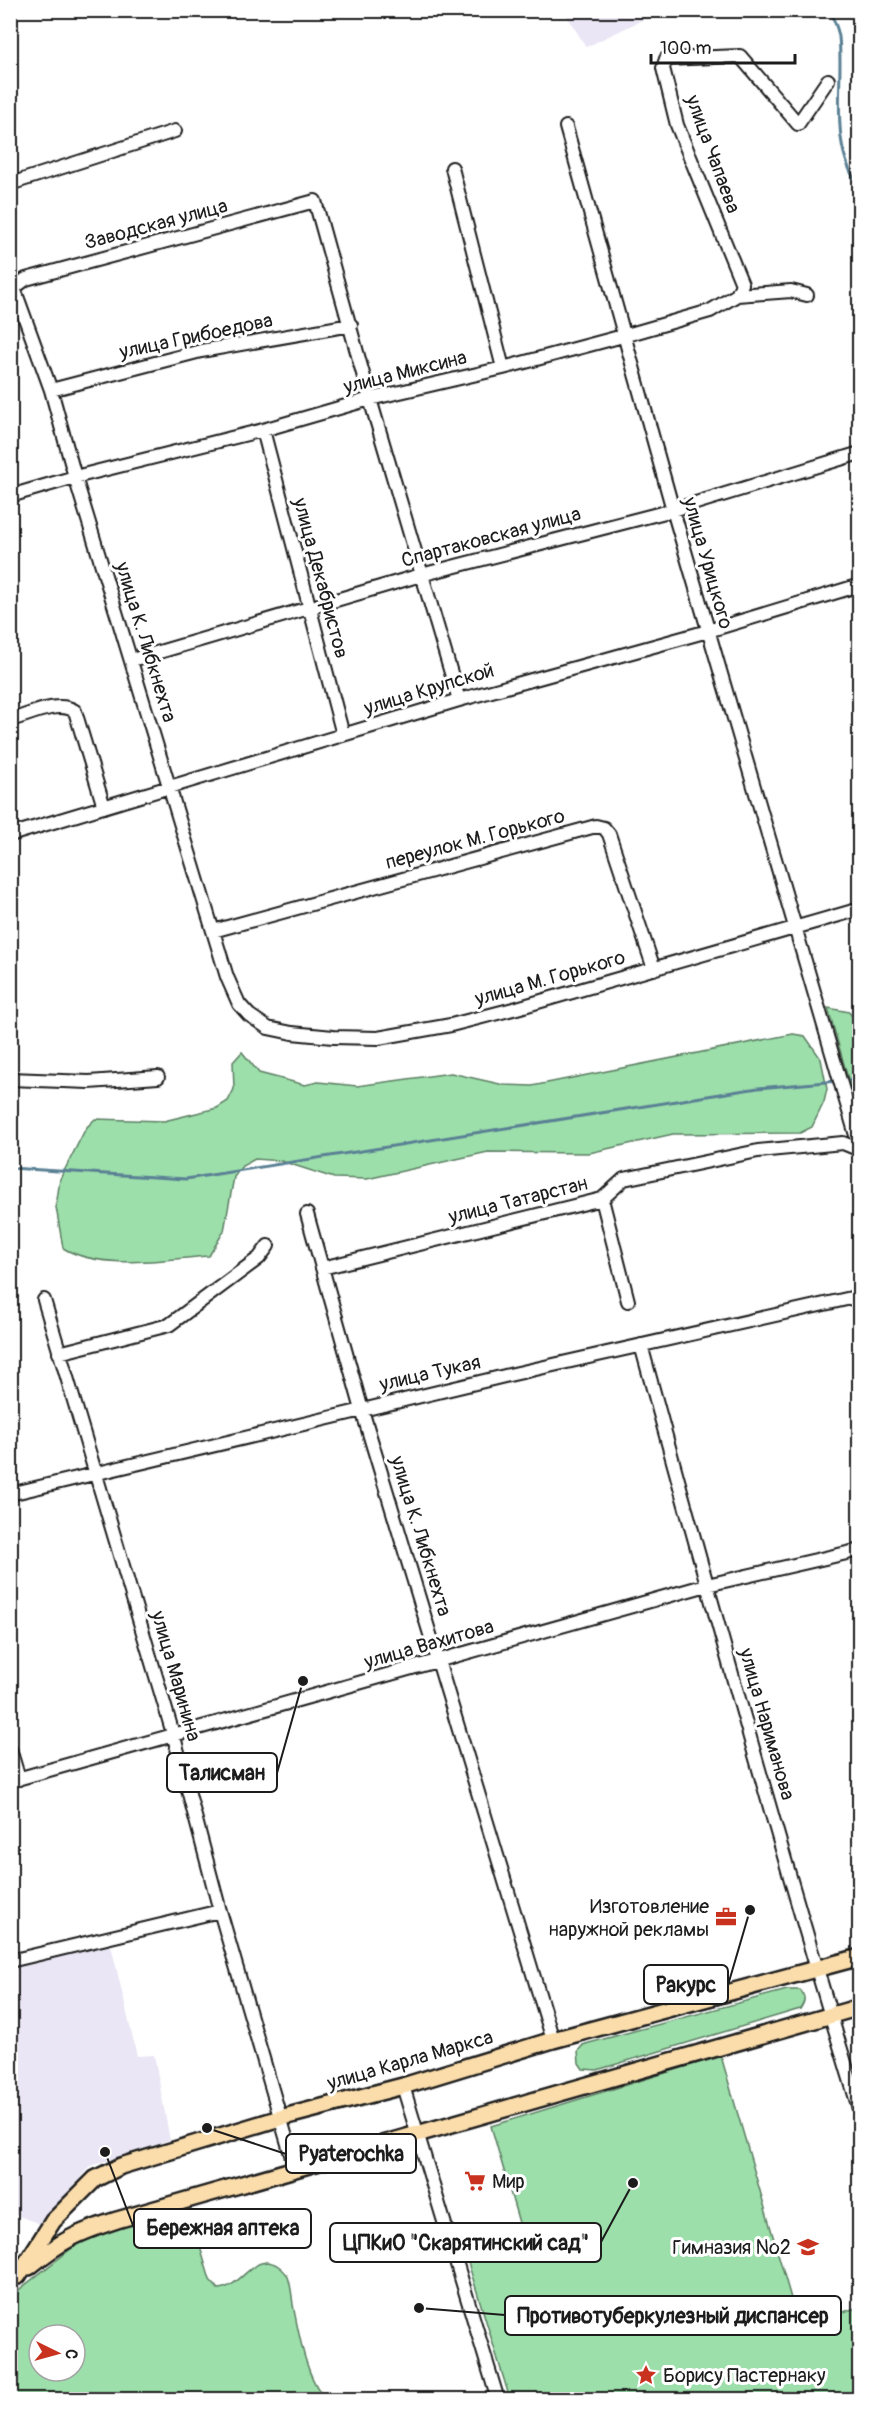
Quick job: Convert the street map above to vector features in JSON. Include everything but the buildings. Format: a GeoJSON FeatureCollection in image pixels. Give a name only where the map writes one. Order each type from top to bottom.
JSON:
{"type":"FeatureCollection","features":[{"type":"Feature","properties":{"kind":"main road","name":"улица Карла Маркса"},"geometry":{"type":"LineString","coordinates":[[14,2279],[53,2221],[95,2179],[121,2166],[280,2118],[403,2086],[553,2040],[860,1957]]}},
{"type":"Feature","properties":{"kind":"main road","name":"улица Карла Маркса"},"geometry":{"type":"LineString","coordinates":[[14,2279],[58,2244],[81,2232],[295,2168],[860,2007]]}},
{"type":"Feature","properties":{"kind":"street","name":"улица Чапаева"},"geometry":{"type":"LineString","coordinates":[[737,295],[742,284],[677,125],[663,68],[666,59],[740,56],[798,124],[828,81]]}},
{"type":"Feature","properties":{"kind":"street","name":"улица Урицкого"},"geometry":{"type":"LineString","coordinates":[[566,127],[623,336],[793,928],[860,1150]]}},
{"type":"Feature","properties":{"kind":"street"},"geometry":{"type":"LineString","coordinates":[[10,184],[175,131]]}},
{"type":"Feature","properties":{"kind":"street"},"geometry":{"type":"LineString","coordinates":[[452,168],[503,368]]}},
{"type":"Feature","properties":{"kind":"street","name":"Заводская улица"},"geometry":{"type":"LineString","coordinates":[[12,286],[26,279],[315,201],[351,325]]}},
{"type":"Feature","properties":{"kind":"street","name":"улица К. Либкнехта"},"geometry":{"type":"LineString","coordinates":[[12,286],[51,390],[75,477],[232,992],[249,1015]]}},
{"type":"Feature","properties":{"kind":"street","name":"улица Миксина"},"geometry":{"type":"LineString","coordinates":[[10,496],[75,477],[263,430],[370,399],[503,368],[623,336],[710,311],[737,295],[791,291],[807,295]]}},
{"type":"Feature","properties":{"kind":"street"},"geometry":{"type":"LineString","coordinates":[[351,325],[370,399],[459,700]]}},
{"type":"Feature","properties":{"kind":"street","name":"улица Грибоедова"},"geometry":{"type":"LineString","coordinates":[[51,390],[201,351],[351,325]]}},
{"type":"Feature","properties":{"kind":"street","name":"улица Декабристов"},"geometry":{"type":"LineString","coordinates":[[263,430],[343,735]]}},
{"type":"Feature","properties":{"kind":"street","name":"Спартаковская улица"},"geometry":{"type":"LineString","coordinates":[[132,660],[422,575],[673,510],[860,453]]}},
{"type":"Feature","properties":{"kind":"street","name":"улица Крупской"},"geometry":{"type":"LineString","coordinates":[[10,835],[459,700],[708,631],[860,585]]}},
{"type":"Feature","properties":{"kind":"street"},"geometry":{"type":"LineString","coordinates":[[10,720],[42,710],[69,707],[75,711],[104,807]]}},
{"type":"Feature","properties":{"kind":"street","name":"переулок М. Горького"},"geometry":{"type":"LineString","coordinates":[[213,931],[596,826],[604,828],[609,834],[654,969]]}},
{"type":"Feature","properties":{"kind":"street","name":"улица М. Горького"},"geometry":{"type":"LineString","coordinates":[[249,1015],[268,1028],[292,1034],[356,1039],[378,1038],[451,1025],[860,909]]}},
{"type":"Feature","properties":{"kind":"street"},"geometry":{"type":"LineString","coordinates":[[10,1079],[89,1082],[158,1077]]}},
{"type":"Feature","properties":{"kind":"street","name":"улица Татарстан"},"geometry":{"type":"LineString","coordinates":[[322,1268],[602,1199],[624,1179],[758,1151],[843,1143],[860,1150]]}},
{"type":"Feature","properties":{"kind":"street"},"geometry":{"type":"LineString","coordinates":[[602,1199],[628,1301]]}},
{"type":"Feature","properties":{"kind":"street","name":"улица К. Либкнехта"},"geometry":{"type":"LineString","coordinates":[[307,1214],[362,1410],[553,2040]]}},
{"type":"Feature","properties":{"kind":"street"},"geometry":{"type":"LineString","coordinates":[[59,1353],[169,1324],[259,1258],[268,1246]]}},
{"type":"Feature","properties":{"kind":"street","name":"улица Тукая"},"geometry":{"type":"LineString","coordinates":[[10,1494],[641,1345],[860,1296]]}},
{"type":"Feature","properties":{"kind":"street","name":"улица Маринина"},"geometry":{"type":"LineString","coordinates":[[44,1300],[174,1737],[220,1911],[295,2168]]}},
{"type":"Feature","properties":{"kind":"street","name":"улица Нариманова"},"geometry":{"type":"LineString","coordinates":[[641,1345],[707,1586],[830,2016],[860,2112]]}},
{"type":"Feature","properties":{"kind":"street","name":"улица Вахитова"},"geometry":{"type":"LineString","coordinates":[[15,1780],[707,1586],[860,1550]]}},
{"type":"Feature","properties":{"kind":"street"},"geometry":{"type":"LineString","coordinates":[[10,1749],[15,1780]]}},
{"type":"Feature","properties":{"kind":"street"},"geometry":{"type":"LineString","coordinates":[[10,1961],[220,1911]]}},
{"type":"Feature","properties":{"kind":"street"},"geometry":{"type":"LineString","coordinates":[[403,2086],[498,2400]]}},
{"type":"Feature","properties":{"kind":"shaded area"},"geometry":{"type":"Polygon","coordinates":[[[564,11],[661,11],[586,47],[564,11]]]}},
{"type":"Feature","properties":{"kind":"shaded area"},"geometry":{"type":"Polygon","coordinates":[[[110,1941],[137,2056],[154,2055],[170,2140],[91,2166],[40,2224],[11,2213],[10,1963],[110,1941]]]}},
{"type":"Feature","properties":{"kind":"green space"},"geometry":{"type":"Polygon","coordinates":[[[828,1008],[849,1012],[859,1026],[859,1117],[828,1008]]]}},
{"type":"Feature","properties":{"kind":"green space"},"geometry":{"type":"Polygon","coordinates":[[[793,1034],[805,1036],[821,1059],[827,1089],[824,1102],[812,1127],[800,1133],[673,1134],[589,1153],[488,1152],[367,1179],[334,1178],[281,1161],[255,1159],[242,1166],[234,1177],[224,1231],[209,1256],[134,1262],[114,1261],[78,1255],[63,1248],[56,1207],[60,1179],[86,1128],[95,1119],[164,1121],[217,1108],[228,1101],[234,1089],[233,1062],[242,1052],[259,1073],[305,1085],[318,1082],[357,1086],[451,1073],[504,1085],[532,1086],[793,1034]]]}},
{"type":"Feature","properties":{"kind":"green space"},"geometry":{"type":"Polygon","coordinates":[[[787,1990],[800,1990],[804,2000],[800,2009],[597,2070],[583,2069],[579,2063],[578,2051],[583,2045],[787,1990]]]}},
{"type":"Feature","properties":{"kind":"green space"},"geometry":{"type":"Polygon","coordinates":[[[721,2056],[799,2326],[859,2307],[859,2390],[830,2400],[510,2399],[466,2256],[524,2240],[491,2126],[721,2056]]]}},
{"type":"Feature","properties":{"kind":"green space"},"geometry":{"type":"Polygon","coordinates":[[[188,2207],[210,2280],[218,2289],[232,2284],[260,2263],[273,2263],[286,2274],[308,2368],[326,2399],[11,2400],[11,2296],[91,2233],[188,2207]]]}},
{"type":"Feature","properties":{"kind":"waterway"},"geometry":{"type":"LineString","coordinates":[[830,10],[839,37],[839,115],[844,153],[850,171],[860,187]]}},
{"type":"Feature","properties":{"kind":"waterway"},"geometry":{"type":"LineString","coordinates":[[844,1081],[860,1080]]}},
{"type":"Feature","properties":{"kind":"waterway"},"geometry":{"type":"LineString","coordinates":[[10,1168],[186,1179],[758,1088],[838,1081]]}},
{"type":"Feature","properties":{"kind":"place","name":"Талисман"},"geometry":{"type":"Point","coordinates":[303,1681]}},
{"type":"Feature","properties":{"kind":"place","name":"Ракурс"},"geometry":{"type":"Point","coordinates":[750,1910]}},
{"type":"Feature","properties":{"kind":"place","name":"Изготовление наружной рекламы"},"geometry":{"type":"Point","coordinates":[726,1917]}},
{"type":"Feature","properties":{"kind":"place","name":"Pyaterochka"},"geometry":{"type":"Point","coordinates":[207,2128]}},
{"type":"Feature","properties":{"kind":"place","name":"Бережная аптека"},"geometry":{"type":"Point","coordinates":[105,2152]}},
{"type":"Feature","properties":{"kind":"place","name":"Мир"},"geometry":{"type":"Point","coordinates":[475,2181]}},
{"type":"Feature","properties":{"kind":"place","name":"ЦПКиО \"Скарятинский сад\""},"geometry":{"type":"Point","coordinates":[633,2183]}},
{"type":"Feature","properties":{"kind":"place","name":"Гимназия №2"},"geometry":{"type":"Point","coordinates":[808,2247]}},
{"type":"Feature","properties":{"kind":"place","name":"Противотуберкулезный диспансер"},"geometry":{"type":"Point","coordinates":[419,2308]}},
{"type":"Feature","properties":{"kind":"place","name":"Борису Пастернаку"},"geometry":{"type":"Point","coordinates":[646,2375]}}]}
